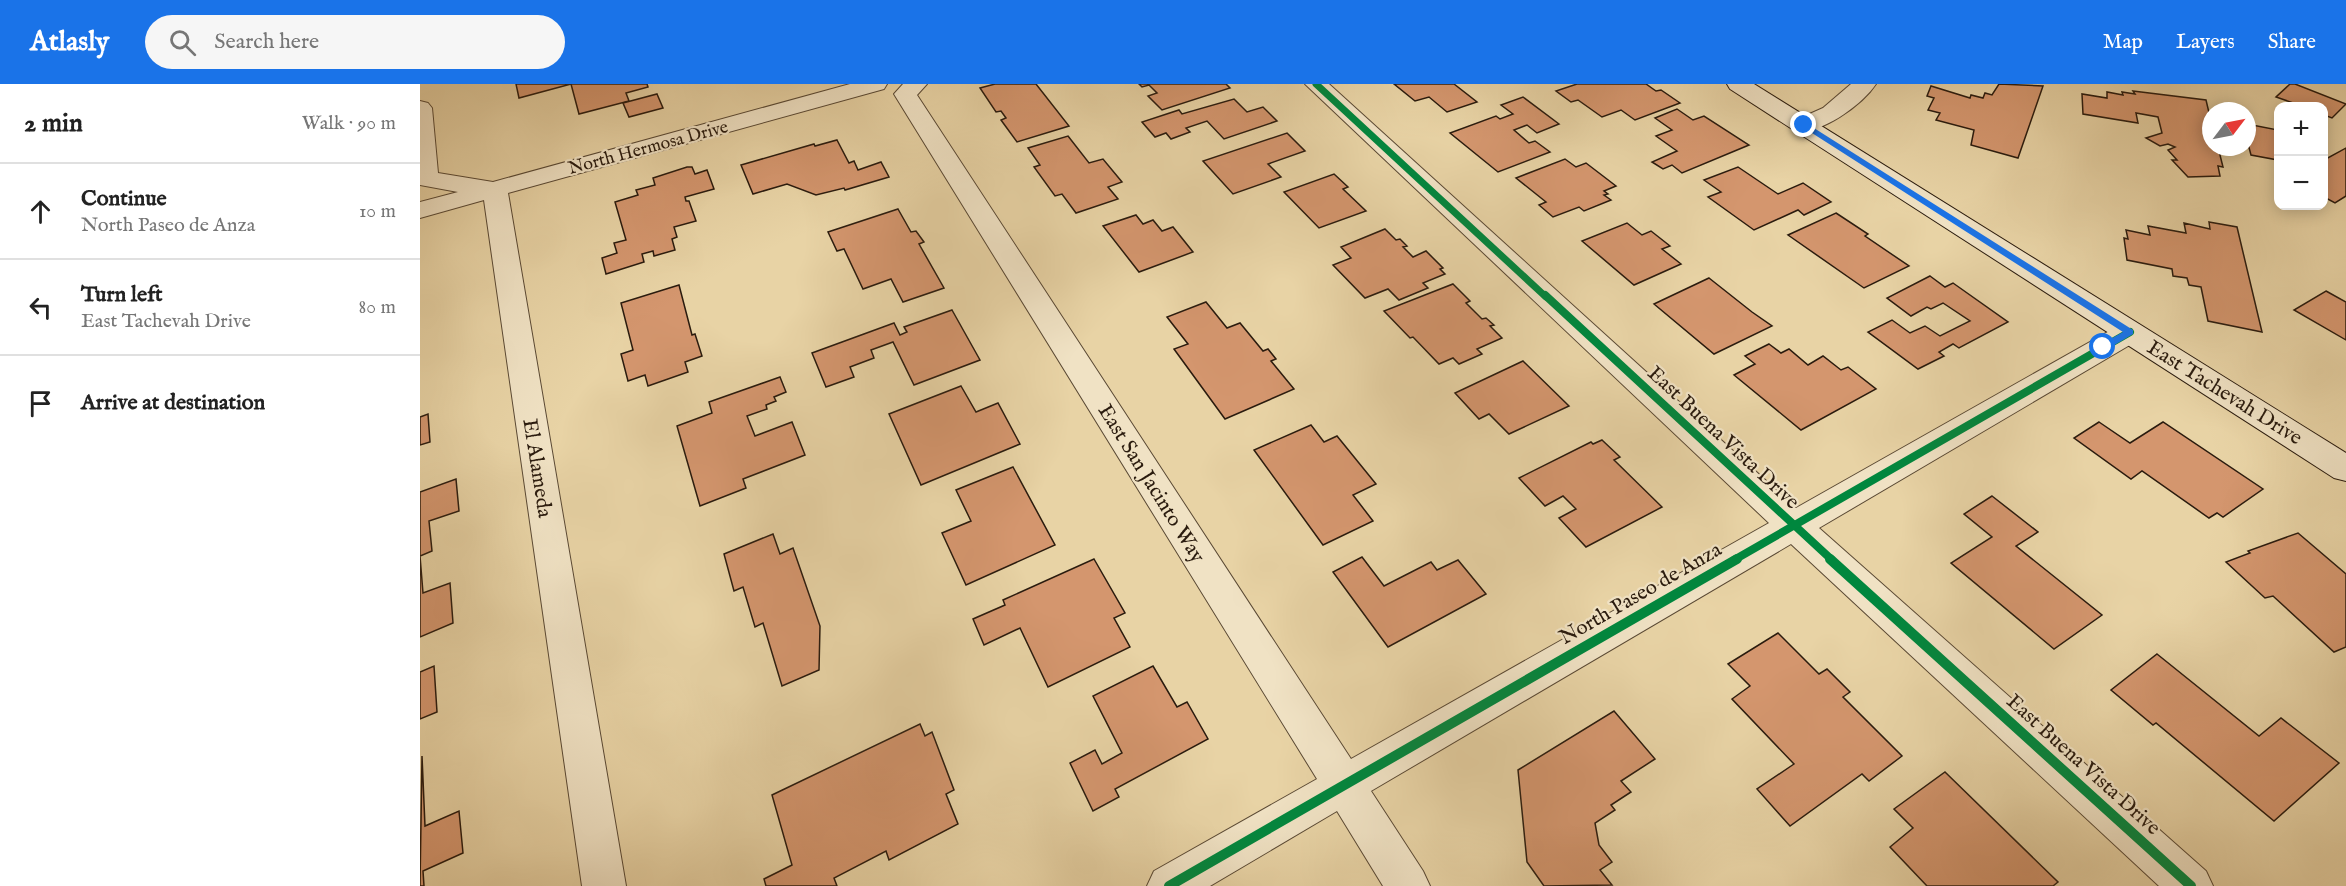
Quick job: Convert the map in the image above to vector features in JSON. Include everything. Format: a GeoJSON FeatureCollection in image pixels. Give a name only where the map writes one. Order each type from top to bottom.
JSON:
{"type":"FeatureCollection","features":[{"type":"Feature","properties":{"kind":"street","name":"North Hermosa Drive"},"geometry":{"type":"LineString","coordinates":[[420,210],[876,84]]}},
{"type":"Feature","properties":{"kind":"street","name":"East San Jacinto Way"},"geometry":{"type":"LineString","coordinates":[[916,84],[904,94],[1408,886]]}},
{"type":"Feature","properties":{"kind":"street","name":"East Buena Vista Drive"},"geometry":{"type":"LineString","coordinates":[[1316,84],[1793,525],[2191,886]]}},
{"type":"Feature","properties":{"kind":"street","name":"East Tachevah Drive"},"geometry":{"type":"LineString","coordinates":[[1738,84],[2346,469]]}},
{"type":"Feature","properties":{"kind":"street"},"geometry":{"type":"LineString","coordinates":[[1804,125],[1831,113],[1865,84]]}},
{"type":"Feature","properties":{"kind":"street"},"geometry":{"type":"LineString","coordinates":[[420,108],[426,179],[495,190]]}},
{"type":"Feature","properties":{"kind":"street","name":"El Alameda"},"geometry":{"type":"LineString","coordinates":[[495,190],[604,886]]}},
{"type":"Feature","properties":{"kind":"street","name":"North Paseo de Anza"},"geometry":{"type":"LineString","coordinates":[[1168,886],[2130,332]]}},
{"type":"Feature","properties":{"kind":"building"},"geometry":{"type":"Polygon","coordinates":[[[516,84],[571,84],[519,98],[516,84]]]}},
{"type":"Feature","properties":{"kind":"building"},"geometry":{"type":"Polygon","coordinates":[[[571,84],[647,84],[648,87],[626,93],[629,101],[579,114],[571,84]]]}},
{"type":"Feature","properties":{"kind":"building"},"geometry":{"type":"Polygon","coordinates":[[[995,84],[1036,84],[1069,126],[1017,142],[1001,120],[1006,118],[1001,111],[996,112],[980,88],[995,84]]]}},
{"type":"Feature","properties":{"kind":"building"},"geometry":{"type":"Polygon","coordinates":[[[1139,84],[1226,84],[1230,88],[1162,110],[1148,96],[1157,93],[1149,85],[1142,87],[1139,84]]]}},
{"type":"Feature","properties":{"kind":"building"},"geometry":{"type":"Polygon","coordinates":[[[1394,84],[1454,84],[1477,102],[1447,112],[1429,97],[1415,101],[1394,84]]]}},
{"type":"Feature","properties":{"kind":"building"},"geometry":{"type":"Polygon","coordinates":[[[1577,84],[1646,84],[1656,91],[1661,90],[1680,103],[1635,120],[1621,110],[1602,117],[1578,100],[1571,102],[1556,91],[1577,84]]]}},
{"type":"Feature","properties":{"kind":"building"},"geometry":{"type":"Polygon","coordinates":[[[1999,84],[2043,86],[2018,158],[1971,145],[1974,130],[1936,120],[1940,113],[1928,110],[1934,98],[1927,96],[1931,86],[1970,98],[1971,95],[1983,98],[1985,93],[1992,95],[1999,84]]]}},
{"type":"Feature","properties":{"kind":"building"},"geometry":{"type":"Polygon","coordinates":[[[2290,84],[2295,84],[2346,104],[2332,118],[2328,116],[2328,102],[2290,102],[2276,97],[2290,84]]]}},
{"type":"Feature","properties":{"kind":"building"},"geometry":{"type":"Polygon","coordinates":[[[2133,91],[2206,100],[2206,102],[2202,102],[2202,156],[2220,156],[2223,167],[2218,166],[2220,176],[2188,177],[2172,160],[2177,160],[2168,150],[2175,147],[2168,144],[2160,146],[2146,138],[2162,133],[2158,117],[2136,113],[2138,123],[2083,114],[2082,94],[2107,98],[2107,92],[2123,95],[2122,92],[2135,94],[2133,91]]]}},
{"type":"Feature","properties":{"kind":"building"},"geometry":{"type":"Polygon","coordinates":[[[657,94],[663,108],[629,117],[623,103],[657,94]]]}},
{"type":"Feature","properties":{"kind":"building"},"geometry":{"type":"Polygon","coordinates":[[[1523,97],[1559,124],[1537,133],[1527,125],[1514,130],[1529,143],[1535,141],[1550,152],[1498,172],[1450,133],[1496,116],[1500,119],[1513,114],[1501,105],[1523,97]]]}},
{"type":"Feature","properties":{"kind":"building"},"geometry":{"type":"Polygon","coordinates":[[[1234,99],[1247,112],[1263,107],[1277,121],[1224,139],[1207,121],[1186,128],[1190,132],[1171,139],[1166,133],[1155,137],[1142,122],[1179,110],[1182,114],[1234,99]]]}},
{"type":"Feature","properties":{"kind":"building"},"geometry":{"type":"Polygon","coordinates":[[[1677,109],[1693,120],[1704,116],[1749,145],[1682,173],[1672,165],[1663,169],[1652,162],[1677,151],[1656,136],[1672,130],[1655,118],[1677,109]]]}},
{"type":"Feature","properties":{"kind":"building"},"geometry":{"type":"Polygon","coordinates":[[[2256,126],[2274,129],[2274,159],[2256,156],[2256,126]]]}},
{"type":"Feature","properties":{"kind":"building"},"geometry":{"type":"Polygon","coordinates":[[[1287,133],[1305,151],[1268,164],[1281,177],[1233,194],[1203,161],[1287,133]]]}},
{"type":"Feature","properties":{"kind":"building"},"geometry":{"type":"Polygon","coordinates":[[[1068,136],[1089,163],[1103,159],[1122,182],[1108,187],[1118,199],[1076,213],[1062,194],[1055,196],[1034,167],[1040,165],[1028,148],[1068,136]]]}},
{"type":"Feature","properties":{"kind":"building"},"geometry":{"type":"Polygon","coordinates":[[[837,140],[849,163],[854,161],[858,170],[881,162],[889,177],[845,190],[844,188],[816,195],[787,184],[753,194],[741,165],[814,144],[815,146],[837,140]]]}},
{"type":"Feature","properties":{"kind":"building"},"geometry":{"type":"Polygon","coordinates":[[[2346,148],[2346,196],[2335,203],[2328,199],[2328,158],[2346,148]]]}},
{"type":"Feature","properties":{"kind":"building"},"geometry":{"type":"Polygon","coordinates":[[[1565,159],[1576,167],[1586,163],[1616,186],[1604,191],[1608,194],[1604,195],[1611,200],[1584,211],[1579,207],[1553,217],[1539,205],[1546,202],[1516,178],[1565,159]]]}},
{"type":"Feature","properties":{"kind":"building"},"geometry":{"type":"Polygon","coordinates":[[[692,167],[695,174],[707,170],[714,189],[685,197],[686,201],[689,201],[696,221],[674,227],[677,237],[672,239],[675,250],[654,256],[653,251],[642,254],[644,262],[606,274],[602,258],[617,253],[614,243],[626,240],[615,202],[638,195],[636,190],[655,185],[653,178],[692,167]]]}},
{"type":"Feature","properties":{"kind":"building"},"geometry":{"type":"Polygon","coordinates":[[[1738,167],[1778,194],[1803,183],[1831,202],[1804,215],[1798,210],[1754,230],[1708,197],[1721,192],[1704,180],[1738,167]]]}},
{"type":"Feature","properties":{"kind":"building"},"geometry":{"type":"Polygon","coordinates":[[[1334,174],[1348,187],[1343,189],[1366,211],[1319,228],[1284,192],[1334,174]]]}},
{"type":"Feature","properties":{"kind":"building"},"geometry":{"type":"Polygon","coordinates":[[[898,209],[911,232],[916,231],[924,242],[919,244],[944,288],[903,302],[891,279],[863,289],[844,249],[837,251],[828,232],[898,209]]]}},
{"type":"Feature","properties":{"kind":"building"},"geometry":{"type":"Polygon","coordinates":[[[1836,213],[1868,234],[1865,236],[1909,266],[1864,288],[1788,235],[1836,213]]]}},
{"type":"Feature","properties":{"kind":"building"},"geometry":{"type":"Polygon","coordinates":[[[1136,215],[1143,224],[1153,220],[1162,231],[1173,227],[1193,252],[1139,272],[1103,226],[1136,215]]]}},
{"type":"Feature","properties":{"kind":"building"},"geometry":{"type":"Polygon","coordinates":[[[2209,222],[2237,227],[2262,332],[2208,321],[2201,287],[2189,285],[2187,278],[2173,276],[2172,269],[2127,260],[2124,238],[2128,239],[2126,230],[2150,235],[2148,226],[2186,233],[2184,223],[2210,229],[2209,222]]]}},
{"type":"Feature","properties":{"kind":"building"},"geometry":{"type":"Polygon","coordinates":[[[1627,223],[1642,235],[1651,231],[1670,246],[1662,249],[1681,264],[1634,285],[1582,241],[1627,223]]]}},
{"type":"Feature","properties":{"kind":"building"},"geometry":{"type":"Polygon","coordinates":[[[1385,229],[1396,240],[1400,239],[1407,246],[1403,247],[1413,257],[1426,251],[1443,268],[1440,269],[1445,274],[1423,283],[1428,288],[1399,300],[1388,289],[1365,298],[1333,265],[1351,258],[1341,247],[1385,229]]]}},
{"type":"Feature","properties":{"kind":"building"},"geometry":{"type":"Polygon","coordinates":[[[1930,276],[1945,287],[1953,283],[2008,322],[1959,348],[1953,344],[1939,352],[1944,356],[1918,369],[1868,332],[1892,320],[1910,333],[1925,326],[1940,336],[1970,321],[1943,303],[1931,309],[1927,307],[1911,316],[1887,298],[1930,276]]]}},
{"type":"Feature","properties":{"kind":"building"},"geometry":{"type":"Polygon","coordinates":[[[1709,278],[1772,326],[1714,354],[1654,304],[1709,278]]]}},
{"type":"Feature","properties":{"kind":"building"},"geometry":{"type":"Polygon","coordinates":[[[1453,284],[1470,301],[1466,303],[1482,319],[1486,318],[1494,325],[1490,326],[1502,338],[1477,349],[1482,354],[1459,364],[1453,358],[1439,364],[1384,311],[1453,284]]]}},
{"type":"Feature","properties":{"kind":"building"},"geometry":{"type":"Polygon","coordinates":[[[679,285],[692,335],[695,334],[702,356],[685,362],[688,372],[648,386],[645,375],[628,381],[621,354],[633,350],[621,303],[679,285]]]}},
{"type":"Feature","properties":{"kind":"building"},"geometry":{"type":"Polygon","coordinates":[[[2326,291],[2346,302],[2346,340],[2294,310],[2326,291]]]}},
{"type":"Feature","properties":{"kind":"building"},"geometry":{"type":"Polygon","coordinates":[[[1206,302],[1227,328],[1240,323],[1263,351],[1268,349],[1276,359],[1271,361],[1294,389],[1225,419],[1174,349],[1188,344],[1167,317],[1206,302]]]}},
{"type":"Feature","properties":{"kind":"building"},"geometry":{"type":"Polygon","coordinates":[[[952,310],[980,360],[914,385],[893,342],[871,350],[874,358],[850,367],[854,377],[826,387],[812,353],[894,323],[900,335],[907,332],[904,327],[952,310]]]}},
{"type":"Feature","properties":{"kind":"building"},"geometry":{"type":"Polygon","coordinates":[[[1769,344],[1781,353],[1789,349],[1808,365],[1823,356],[1841,370],[1848,367],[1876,389],[1801,430],[1734,375],[1755,364],[1745,356],[1769,344]]]}},
{"type":"Feature","properties":{"kind":"building"},"geometry":{"type":"Polygon","coordinates":[[[1523,361],[1569,406],[1509,434],[1489,414],[1479,419],[1455,393],[1523,361]]]}},
{"type":"Feature","properties":{"kind":"building"},"geometry":{"type":"Polygon","coordinates":[[[780,377],[786,392],[774,397],[776,401],[766,405],[767,409],[747,416],[755,436],[792,422],[805,455],[743,479],[746,488],[700,506],[677,426],[712,413],[709,402],[780,377]]]}},
{"type":"Feature","properties":{"kind":"building"},"geometry":{"type":"Polygon","coordinates":[[[961,386],[976,412],[998,403],[1020,444],[921,485],[889,414],[961,386]]]}},
{"type":"Feature","properties":{"kind":"building"},"geometry":{"type":"Polygon","coordinates":[[[428,414],[430,442],[420,445],[420,417],[428,414]]]}},
{"type":"Feature","properties":{"kind":"building"},"geometry":{"type":"Polygon","coordinates":[[[2099,422],[2130,443],[2163,422],[2263,489],[2223,517],[2217,513],[2209,518],[2142,471],[2131,479],[2074,438],[2099,422]]]}},
{"type":"Feature","properties":{"kind":"building"},"geometry":{"type":"Polygon","coordinates":[[[1311,425],[1324,442],[1337,436],[1376,484],[1353,495],[1373,521],[1323,545],[1254,450],[1311,425]]]}},
{"type":"Feature","properties":{"kind":"building"},"geometry":{"type":"Polygon","coordinates":[[[1602,440],[1620,457],[1614,460],[1662,507],[1586,547],[1559,518],[1576,509],[1563,496],[1545,506],[1519,478],[1591,442],[1593,444],[1602,440]]]}},
{"type":"Feature","properties":{"kind":"building"},"geometry":{"type":"Polygon","coordinates":[[[1013,467],[1055,545],[966,585],[942,533],[971,521],[956,490],[1013,467]]]}},
{"type":"Feature","properties":{"kind":"building"},"geometry":{"type":"Polygon","coordinates":[[[456,479],[459,511],[429,521],[432,551],[420,556],[420,492],[456,479]]]}},
{"type":"Feature","properties":{"kind":"building"},"geometry":{"type":"Polygon","coordinates":[[[1992,496],[2038,532],[2016,546],[2102,615],[2054,649],[1951,563],[1992,537],[1964,514],[1992,496]]]}},
{"type":"Feature","properties":{"kind":"building"},"geometry":{"type":"Polygon","coordinates":[[[2298,533],[2346,574],[2346,647],[2334,652],[2273,596],[2265,598],[2226,562],[2250,553],[2248,551],[2298,533]]]}},
{"type":"Feature","properties":{"kind":"building"},"geometry":{"type":"Polygon","coordinates":[[[773,534],[780,554],[793,548],[820,626],[819,670],[782,686],[763,623],[755,627],[743,587],[734,591],[724,554],[773,534]]]}},
{"type":"Feature","properties":{"kind":"building"},"geometry":{"type":"Polygon","coordinates":[[[420,556],[423,593],[450,583],[453,623],[420,637],[420,556]]]}},
{"type":"Feature","properties":{"kind":"building"},"geometry":{"type":"Polygon","coordinates":[[[1362,557],[1384,586],[1431,562],[1437,570],[1458,560],[1486,594],[1388,647],[1333,572],[1362,557]]]}},
{"type":"Feature","properties":{"kind":"building"},"geometry":{"type":"Polygon","coordinates":[[[1094,559],[1125,613],[1114,618],[1130,647],[1048,687],[1020,628],[984,645],[973,619],[1005,605],[1003,600],[1094,559]]]}},
{"type":"Feature","properties":{"kind":"building"},"geometry":{"type":"Polygon","coordinates":[[[1778,633],[1819,674],[1827,669],[1850,692],[1843,697],[1902,756],[1869,781],[1862,774],[1790,826],[1757,789],[1794,764],[1732,699],[1750,686],[1728,664],[1778,633]]]}},
{"type":"Feature","properties":{"kind":"building"},"geometry":{"type":"Polygon","coordinates":[[[2157,654],[2259,736],[2281,718],[2339,763],[2274,821],[2156,723],[2153,725],[2111,690],[2157,654]]]}},
{"type":"Feature","properties":{"kind":"building"},"geometry":{"type":"Polygon","coordinates":[[[434,666],[437,712],[420,719],[420,672],[434,666]]]}},
{"type":"Feature","properties":{"kind":"building"},"geometry":{"type":"Polygon","coordinates":[[[1153,666],[1177,707],[1187,702],[1208,739],[1115,789],[1119,797],[1093,811],[1070,763],[1095,750],[1102,764],[1122,753],[1093,696],[1153,666]]]}},
{"type":"Feature","properties":{"kind":"building"},"geometry":{"type":"Polygon","coordinates":[[[1614,711],[1655,759],[1621,781],[1631,792],[1611,805],[1615,810],[1595,823],[1599,845],[1612,862],[1600,870],[1612,885],[1544,886],[1527,862],[1518,770],[1614,711]]]}},
{"type":"Feature","properties":{"kind":"building"},"geometry":{"type":"Polygon","coordinates":[[[920,724],[925,736],[932,732],[954,790],[946,794],[958,824],[889,860],[886,851],[834,878],[837,886],[766,886],[764,879],[792,865],[772,795],[920,724]]]}},
{"type":"Feature","properties":{"kind":"building"},"geometry":{"type":"Polygon","coordinates":[[[422,756],[425,826],[459,811],[463,853],[423,871],[424,886],[420,886],[422,756]]]}},
{"type":"Feature","properties":{"kind":"building"},"geometry":{"type":"Polygon","coordinates":[[[1945,772],[2058,882],[2053,886],[1927,886],[1890,847],[1913,828],[1894,809],[1945,772]]]}},
{"type":"Feature","properties":{"kind":"cycle path"},"geometry":{"type":"LineString","coordinates":[[1316,84],[1793,525],[2191,886]]}},
{"type":"Feature","properties":{"kind":"cycle path"},"geometry":{"type":"LineString","coordinates":[[1169,886],[2130,332]]}},
{"type":"Feature","properties":{"kind":"route"},"geometry":{"type":"LineString","coordinates":[[1804,125],[2130,332],[2103,347]]}}]}
